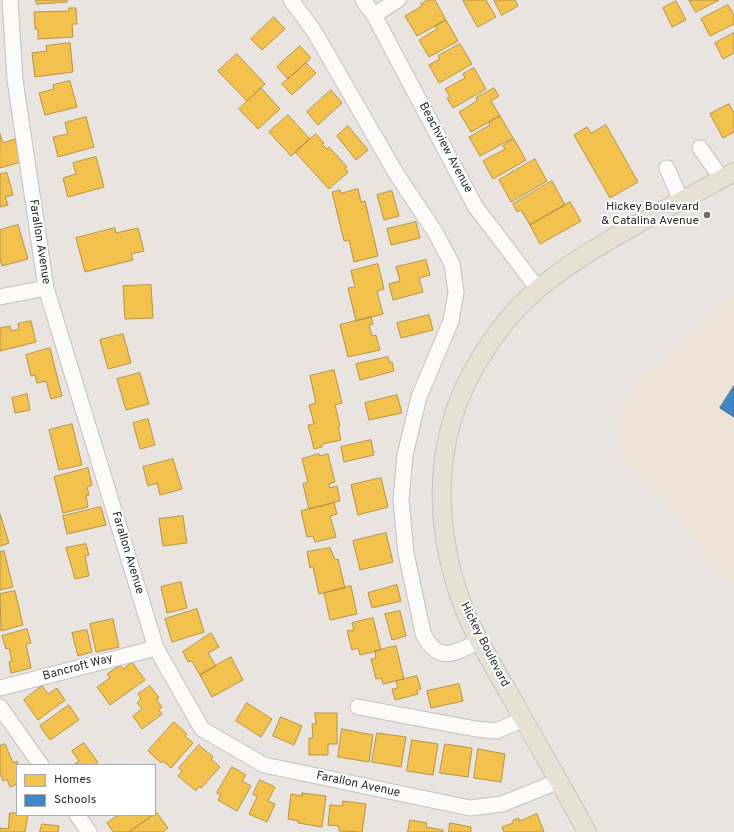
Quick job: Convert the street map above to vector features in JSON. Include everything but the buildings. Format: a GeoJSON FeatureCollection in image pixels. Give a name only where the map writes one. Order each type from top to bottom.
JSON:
{"type":"FeatureCollection","features":[{"type":"Feature","properties":{"kind":"main road","name":"Hickey Boulevard"},"geometry":{"type":"LineString","coordinates":[[588,832],[480,641],[457,589],[444,535],[441,506],[445,448],[461,395],[475,367],[491,340],[508,319],[538,289],[567,267],[596,248],[728,176]]}},
{"type":"Feature","properties":{"kind":"street","name":"Farallon Avenue"},"geometry":{"type":"LineString","coordinates":[[10,0],[15,80],[46,288],[156,648],[202,729],[264,765],[470,808],[502,804],[559,781]]}},
{"type":"Feature","properties":{"kind":"street"},"geometry":{"type":"LineString","coordinates":[[291,0],[314,31],[398,175],[435,232],[452,264],[456,292],[451,321],[419,397],[404,455],[401,500],[406,553],[423,633],[429,645],[440,654],[449,654],[480,641]]}},
{"type":"Feature","properties":{"kind":"street","name":"Beachview Avenue"},"geometry":{"type":"LineString","coordinates":[[363,0],[374,15],[475,206],[538,289]]}},
{"type":"Feature","properties":{"kind":"street"},"geometry":{"type":"LineString","coordinates":[[374,15],[398,0]]}},
{"type":"Feature","properties":{"kind":"street"},"geometry":{"type":"LineString","coordinates":[[700,148],[728,176]]}},
{"type":"Feature","properties":{"kind":"street"},"geometry":{"type":"LineString","coordinates":[[667,168],[682,201]]}},
{"type":"Feature","properties":{"kind":"street"},"geometry":{"type":"LineString","coordinates":[[0,297],[46,288]]}},
{"type":"Feature","properties":{"kind":"street","name":"Bancroft Way"},"geometry":{"type":"LineString","coordinates":[[0,688],[156,648]]}},
{"type":"Feature","properties":{"kind":"street"},"geometry":{"type":"LineString","coordinates":[[0,707],[40,764]]}},
{"type":"Feature","properties":{"kind":"street"},"geometry":{"type":"LineString","coordinates":[[358,707],[476,729],[496,731],[524,719]]}},
{"type":"Feature","properties":{"kind":"street"},"geometry":{"type":"LineString","coordinates":[[78,816],[89,832]]}},
{"type":"Feature","properties":{"kind":"shaded area"},"geometry":{"type":"Polygon","coordinates":[[[734,296],[734,584],[705,556],[696,537],[625,458],[619,437],[620,414],[630,393],[642,380],[734,296]]]}},
{"type":"Feature","properties":{"kind":"place","name":"Hickey Boulevard & Catalina Avenue"},"geometry":{"type":"Point","coordinates":[707,215]}}]}
